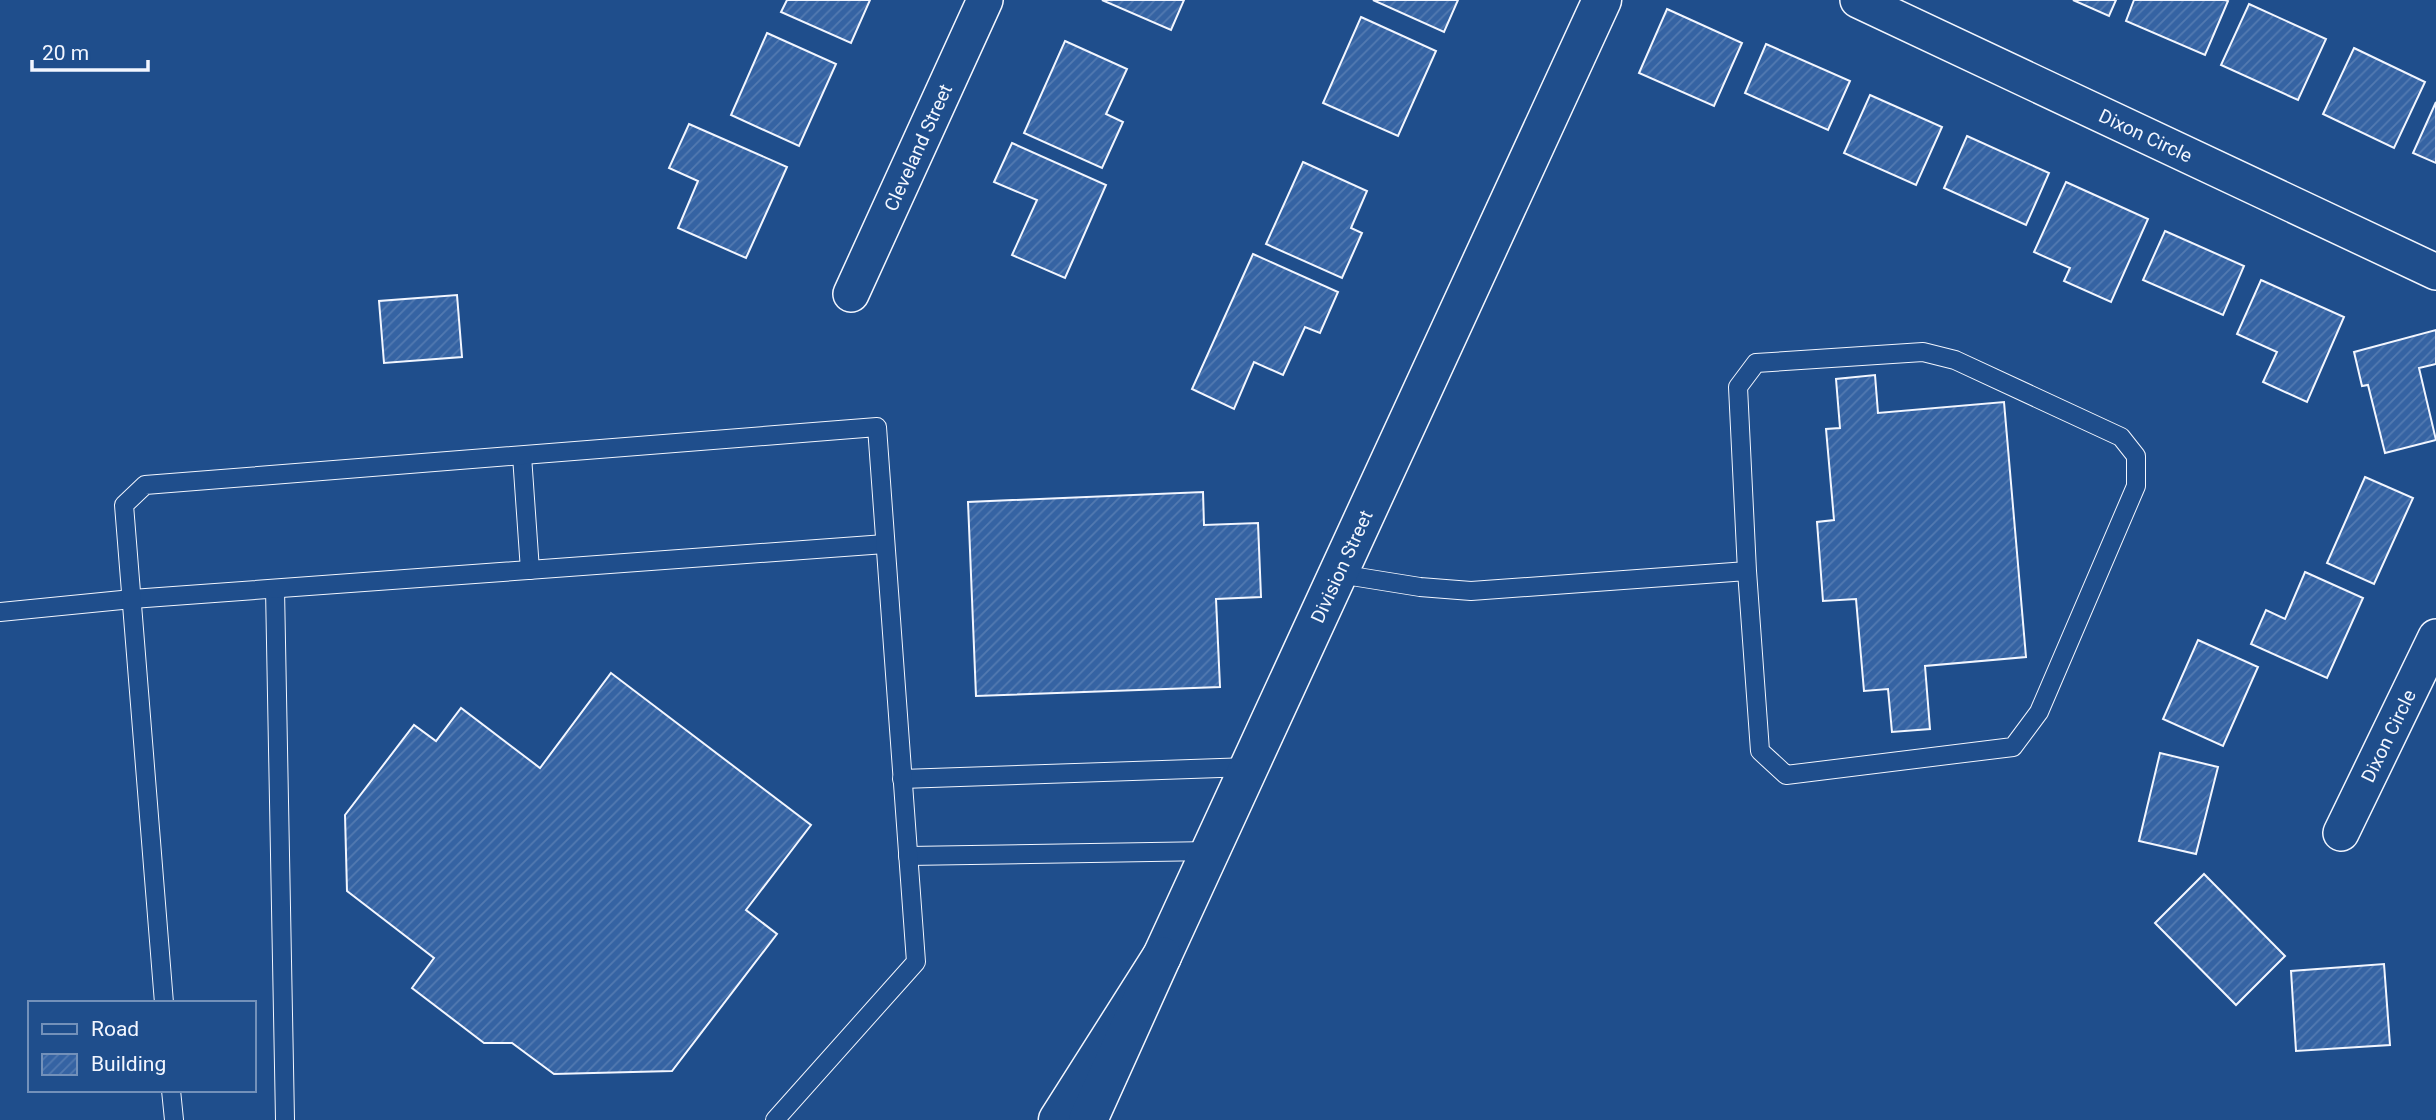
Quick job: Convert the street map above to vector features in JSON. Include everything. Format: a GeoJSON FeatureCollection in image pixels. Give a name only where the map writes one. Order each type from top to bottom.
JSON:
{"type":"FeatureCollection","features":[{"type":"Feature","properties":{"kind":"street","name":"Cleveland Street"},"geometry":{"type":"LineString","coordinates":[[850,293],[985,0]]}},
{"type":"Feature","properties":{"kind":"street","name":"Division Street"},"geometry":{"type":"LineString","coordinates":[[1058,1120],[1162,956],[1602,0]]}},
{"type":"Feature","properties":{"kind":"street","name":"Dixon Circle"},"geometry":{"type":"LineString","coordinates":[[1858,0],[2436,272]]}},
{"type":"Feature","properties":{"kind":"street","name":"Dixon Circle"},"geometry":{"type":"LineString","coordinates":[[2341,832],[2436,637]]}},
{"type":"Feature","properties":{"kind":"street"},"geometry":{"type":"LineString","coordinates":[[1088,1120],[1162,956]]}},
{"type":"Feature","properties":{"kind":"lane"},"geometry":{"type":"LineString","coordinates":[[1923,352],[1955,360],[2121,437],[2136,456],[2136,486],[2039,712],[2013,747],[1786,775],[1760,751],[1747,571],[1738,387],[1756,363],[1923,352]]}},
{"type":"Feature","properties":{"kind":"lane"},"geometry":{"type":"LineString","coordinates":[[164,1001],[124,505],[145,485],[877,427],[915,962],[775,1120]]}},
{"type":"Feature","properties":{"kind":"lane"},"geometry":{"type":"LineString","coordinates":[[522,456],[530,570]]}},
{"type":"Feature","properties":{"kind":"lane"},"geometry":{"type":"LineString","coordinates":[[0,612],[132,599],[885,544]]}},
{"type":"Feature","properties":{"kind":"lane"},"geometry":{"type":"LineString","coordinates":[[1339,574],[1420,587],[1471,591],[1747,571]]}},
{"type":"Feature","properties":{"kind":"lane"},"geometry":{"type":"LineString","coordinates":[[275,589],[285,1120]]}},
{"type":"Feature","properties":{"kind":"lane"},"geometry":{"type":"LineString","coordinates":[[902,779],[1249,767]]}},
{"type":"Feature","properties":{"kind":"lane"},"geometry":{"type":"LineString","coordinates":[[908,856],[1211,851]]}},
{"type":"Feature","properties":{"kind":"lane"},"geometry":{"type":"LineString","coordinates":[[171,1092],[174,1120]]}},
{"type":"Feature","properties":{"kind":"building"},"geometry":{"type":"Polygon","coordinates":[[[787,0],[870,0],[851,43],[781,12],[787,0]]]}},
{"type":"Feature","properties":{"kind":"building"},"geometry":{"type":"Polygon","coordinates":[[[1102,0],[1184,0],[1171,30],[1102,0]]]}},
{"type":"Feature","properties":{"kind":"building"},"geometry":{"type":"Polygon","coordinates":[[[1373,0],[1458,0],[1444,32],[1373,0]]]}},
{"type":"Feature","properties":{"kind":"building"},"geometry":{"type":"Polygon","coordinates":[[[2073,0],[2116,0],[2109,16],[2073,0]]]}},
{"type":"Feature","properties":{"kind":"building"},"geometry":{"type":"Polygon","coordinates":[[[2134,0],[2228,1],[2205,55],[2126,21],[2134,0]]]}},
{"type":"Feature","properties":{"kind":"building"},"geometry":{"type":"Polygon","coordinates":[[[2249,4],[2326,39],[2298,100],[2221,65],[2249,4]]]}},
{"type":"Feature","properties":{"kind":"building"},"geometry":{"type":"Polygon","coordinates":[[[1667,9],[1742,43],[1714,106],[1639,73],[1667,9]]]}},
{"type":"Feature","properties":{"kind":"building"},"geometry":{"type":"Polygon","coordinates":[[[1361,17],[1436,51],[1398,136],[1323,103],[1361,17]]]}},
{"type":"Feature","properties":{"kind":"building"},"geometry":{"type":"Polygon","coordinates":[[[767,33],[836,64],[799,146],[731,115],[767,33]]]}},
{"type":"Feature","properties":{"kind":"building"},"geometry":{"type":"Polygon","coordinates":[[[1065,41],[1127,69],[1106,114],[1123,122],[1102,168],[1024,133],[1065,41]]]}},
{"type":"Feature","properties":{"kind":"building"},"geometry":{"type":"Polygon","coordinates":[[[1766,44],[1850,81],[1828,130],[1745,93],[1766,44]]]}},
{"type":"Feature","properties":{"kind":"building"},"geometry":{"type":"Polygon","coordinates":[[[2354,48],[2425,82],[2394,148],[2323,114],[2354,48]]]}},
{"type":"Feature","properties":{"kind":"building"},"geometry":{"type":"Polygon","coordinates":[[[1870,95],[1942,127],[1916,185],[1844,153],[1870,95]]]}},
{"type":"Feature","properties":{"kind":"building"},"geometry":{"type":"Polygon","coordinates":[[[2436,102],[2436,163],[2413,153],[2436,102]]]}},
{"type":"Feature","properties":{"kind":"building"},"geometry":{"type":"Polygon","coordinates":[[[689,124],[787,167],[746,258],[678,228],[698,181],[669,168],[689,124]]]}},
{"type":"Feature","properties":{"kind":"building"},"geometry":{"type":"Polygon","coordinates":[[[1967,136],[2049,173],[2026,225],[1944,188],[1967,136]]]}},
{"type":"Feature","properties":{"kind":"building"},"geometry":{"type":"Polygon","coordinates":[[[1012,143],[1106,185],[1065,278],[1012,255],[1037,200],[994,182],[1012,143]]]}},
{"type":"Feature","properties":{"kind":"building"},"geometry":{"type":"Polygon","coordinates":[[[1303,162],[1367,191],[1351,228],[1362,233],[1342,278],[1266,244],[1303,162]]]}},
{"type":"Feature","properties":{"kind":"building"},"geometry":{"type":"Polygon","coordinates":[[[2066,182],[2148,219],[2111,302],[2064,281],[2070,268],[2034,252],[2066,182]]]}},
{"type":"Feature","properties":{"kind":"building"},"geometry":{"type":"Polygon","coordinates":[[[2165,231],[2244,266],[2223,315],[2143,280],[2165,231]]]}},
{"type":"Feature","properties":{"kind":"building"},"geometry":{"type":"Polygon","coordinates":[[[1253,254],[1338,292],[1320,333],[1305,327],[1283,375],[1254,362],[1234,409],[1192,389],[1253,254]]]}},
{"type":"Feature","properties":{"kind":"building"},"geometry":{"type":"Polygon","coordinates":[[[2261,280],[2344,317],[2307,402],[2263,382],[2277,352],[2237,334],[2261,280]]]}},
{"type":"Feature","properties":{"kind":"building"},"geometry":{"type":"Polygon","coordinates":[[[457,295],[462,357],[384,363],[379,301],[457,295]]]}},
{"type":"Feature","properties":{"kind":"building"},"geometry":{"type":"Polygon","coordinates":[[[2436,330],[2436,364],[2419,368],[2436,440],[2385,453],[2368,385],[2362,386],[2354,352],[2436,330]]]}},
{"type":"Feature","properties":{"kind":"building"},"geometry":{"type":"Polygon","coordinates":[[[1875,375],[1878,413],[2004,402],[2026,657],[1925,666],[1930,729],[1892,732],[1888,689],[1864,691],[1856,599],[1823,601],[1817,522],[1834,520],[1826,429],[1840,428],[1836,379],[1875,375]]]}},
{"type":"Feature","properties":{"kind":"building"},"geometry":{"type":"Polygon","coordinates":[[[2365,477],[2413,498],[2374,584],[2327,563],[2365,477]]]}},
{"type":"Feature","properties":{"kind":"building"},"geometry":{"type":"Polygon","coordinates":[[[1203,492],[1204,525],[1258,523],[1261,597],[1216,599],[1220,687],[976,696],[968,502],[1203,492]]]}},
{"type":"Feature","properties":{"kind":"building"},"geometry":{"type":"Polygon","coordinates":[[[2305,572],[2363,598],[2327,678],[2251,644],[2266,610],[2285,619],[2305,572]]]}},
{"type":"Feature","properties":{"kind":"building"},"geometry":{"type":"Polygon","coordinates":[[[2198,640],[2258,667],[2223,746],[2163,719],[2198,640]]]}},
{"type":"Feature","properties":{"kind":"building"},"geometry":{"type":"Polygon","coordinates":[[[611,673],[811,825],[746,910],[777,934],[672,1071],[554,1074],[512,1043],[484,1043],[412,988],[434,958],[347,891],[345,815],[414,725],[436,741],[461,708],[540,768],[611,673]]]}},
{"type":"Feature","properties":{"kind":"building"},"geometry":{"type":"Polygon","coordinates":[[[2160,753],[2218,767],[2196,854],[2139,841],[2160,753]]]}},
{"type":"Feature","properties":{"kind":"building"},"geometry":{"type":"Polygon","coordinates":[[[2204,874],[2285,956],[2236,1005],[2155,923],[2204,874]]]}},
{"type":"Feature","properties":{"kind":"building"},"geometry":{"type":"Polygon","coordinates":[[[2384,964],[2390,1045],[2296,1051],[2291,971],[2384,964]]]}}]}
